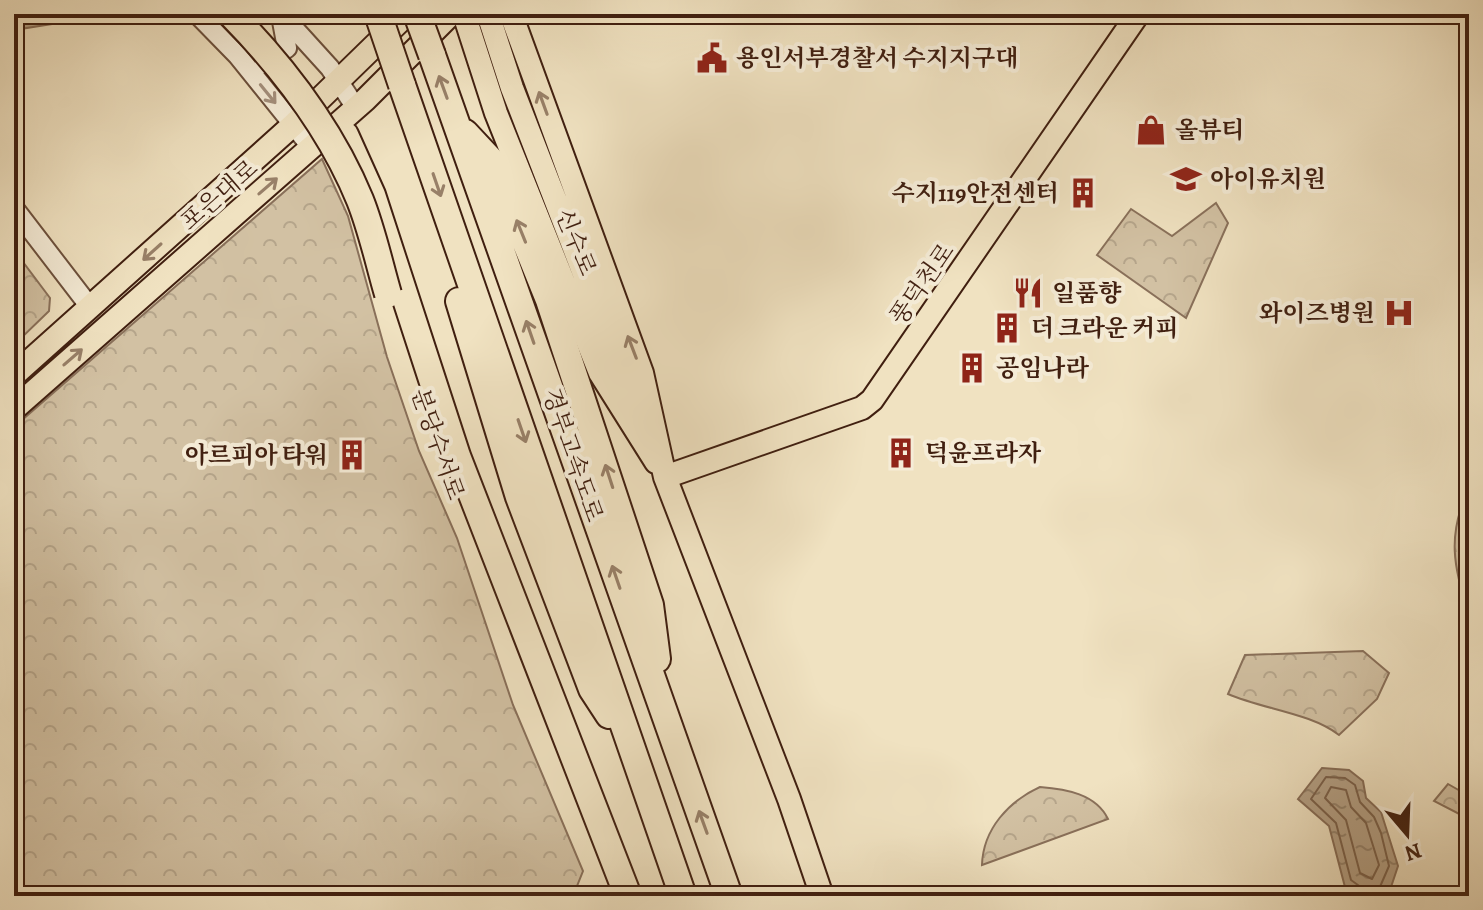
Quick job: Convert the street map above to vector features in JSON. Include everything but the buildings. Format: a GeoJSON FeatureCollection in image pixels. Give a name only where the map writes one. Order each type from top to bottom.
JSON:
{"type":"FeatureCollection","features":[{"type":"Feature","properties":{"kind":"highway","name":"분당수서로"},"geometry":{"type":"LineString","coordinates":[[231,14],[280,65],[333,145],[360,200],[628,896]]}},
{"type":"Feature","properties":{"kind":"highway","name":"분당수서로"},"geometry":{"type":"LineString","coordinates":[[256,14],[291,54],[345,135],[372,195],[441,460],[612,896]]}},
{"type":"Feature","properties":{"kind":"highway","name":"경부고속도로"},"geometry":{"type":"LineString","coordinates":[[378,14],[683,896]]}},
{"type":"Feature","properties":{"kind":"highway","name":"경부고속도로"},"geometry":{"type":"LineString","coordinates":[[417,14],[729,896]]}},
{"type":"Feature","properties":{"kind":"main road","name":"포은대로"},"geometry":{"type":"LineString","coordinates":[[14,375],[293,125],[407,14]]}},
{"type":"Feature","properties":{"kind":"main road","name":"포은대로"},"geometry":{"type":"LineString","coordinates":[[14,409],[312,148],[451,14]]}},
{"type":"Feature","properties":{"kind":"main road"},"geometry":{"type":"LineString","coordinates":[[488,14],[512,88],[604,333],[665,477]]}},
{"type":"Feature","properties":{"kind":"main road","name":"풍덕천로"},"geometry":{"type":"LineString","coordinates":[[665,477],[862,408],[872,400],[1138,14]]}},
{"type":"Feature","properties":{"kind":"main road","name":"신수로"},"geometry":{"type":"LineString","coordinates":[[510,15],[642,373],[665,477],[789,799],[822,896]]}},
{"type":"Feature","properties":{"kind":"main road","name":"신수로"},"geometry":{"type":"LineString","coordinates":[[468,19],[496,113],[600,373],[665,477]]}},
{"type":"Feature","properties":{"kind":"street"},"geometry":{"type":"LineString","coordinates":[[238,56],[267,65],[287,48],[281,14]]}},
{"type":"Feature","properties":{"kind":"street"},"geometry":{"type":"LineString","coordinates":[[281,14],[338,80],[356,108]]}},
{"type":"Feature","properties":{"kind":"street"},"geometry":{"type":"LineString","coordinates":[[200,18],[238,56],[312,148]]}},
{"type":"Feature","properties":{"kind":"street"},"geometry":{"type":"LineString","coordinates":[[14,208],[90,307]]}},
{"type":"Feature","properties":{"kind":"green space"},"geometry":{"type":"Polygon","coordinates":[[[322,159],[348,216],[387,357],[419,451],[457,538],[513,705],[583,871],[573,896],[14,896],[14,427],[322,159]]]}},
{"type":"Feature","properties":{"kind":"green space"},"geometry":{"type":"Polygon","coordinates":[[[1216,203],[1228,223],[1186,318],[1097,255],[1131,209],[1172,236],[1216,203]]]}},
{"type":"Feature","properties":{"kind":"green space"},"geometry":{"type":"Polygon","coordinates":[[[14,250],[50,298],[49,311],[14,345],[14,250]]]}},
{"type":"Feature","properties":{"kind":"green space"},"geometry":{"type":"Polygon","coordinates":[[[1469,489],[1469,613],[1456,566],[1455,536],[1469,489]]]}},
{"type":"Feature","properties":{"kind":"green space"},"geometry":{"type":"Polygon","coordinates":[[[1363,651],[1389,673],[1377,699],[1339,735],[1315,721],[1228,694],[1245,655],[1363,651]]]}},
{"type":"Feature","properties":{"kind":"green space"},"geometry":{"type":"Polygon","coordinates":[[[1448,784],[1469,796],[1469,819],[1434,801],[1448,784]]]}},
{"type":"Feature","properties":{"kind":"green space"},"geometry":{"type":"Polygon","coordinates":[[[1040,787],[1070,791],[1088,798],[1108,819],[982,865],[987,840],[1000,818],[1018,800],[1040,787]]]}},
{"type":"Feature","properties":{"kind":"water"},"geometry":{"type":"Polygon","coordinates":[[[14,14],[115,14],[14,30],[14,14]]]}},
{"type":"Feature","properties":{"kind":"water"},"geometry":{"type":"Polygon","coordinates":[[[1322,768],[1349,770],[1363,781],[1366,798],[1381,812],[1398,866],[1390,890],[1367,895],[1345,887],[1329,826],[1298,799],[1322,768]]]}},
{"type":"Feature","properties":{"kind":"place","name":"용인서부경찰서 수지지구대"},"geometry":{"type":"Point","coordinates":[712,58]}},
{"type":"Feature","properties":{"kind":"place","name":"올뷰티"},"geometry":{"type":"Point","coordinates":[1151,130]}},
{"type":"Feature","properties":{"kind":"place","name":"아이유치원"},"geometry":{"type":"Point","coordinates":[1186,179]}},
{"type":"Feature","properties":{"kind":"place","name":"수지119안전센터"},"geometry":{"type":"Point","coordinates":[1083,193]}},
{"type":"Feature","properties":{"kind":"place","name":"일품향"},"geometry":{"type":"Point","coordinates":[1028,293]}},
{"type":"Feature","properties":{"kind":"place","name":"와이즈병원"},"geometry":{"type":"Point","coordinates":[1399,313]}},
{"type":"Feature","properties":{"kind":"place","name":"더 크라운 커피"},"geometry":{"type":"Point","coordinates":[1007,328]}},
{"type":"Feature","properties":{"kind":"place","name":"공임나라"},"geometry":{"type":"Point","coordinates":[972,368]}},
{"type":"Feature","properties":{"kind":"place","name":"덕윤프라자"},"geometry":{"type":"Point","coordinates":[901,453]}},
{"type":"Feature","properties":{"kind":"place","name":"아르피아 타워"},"geometry":{"type":"Point","coordinates":[352,455]}}]}
